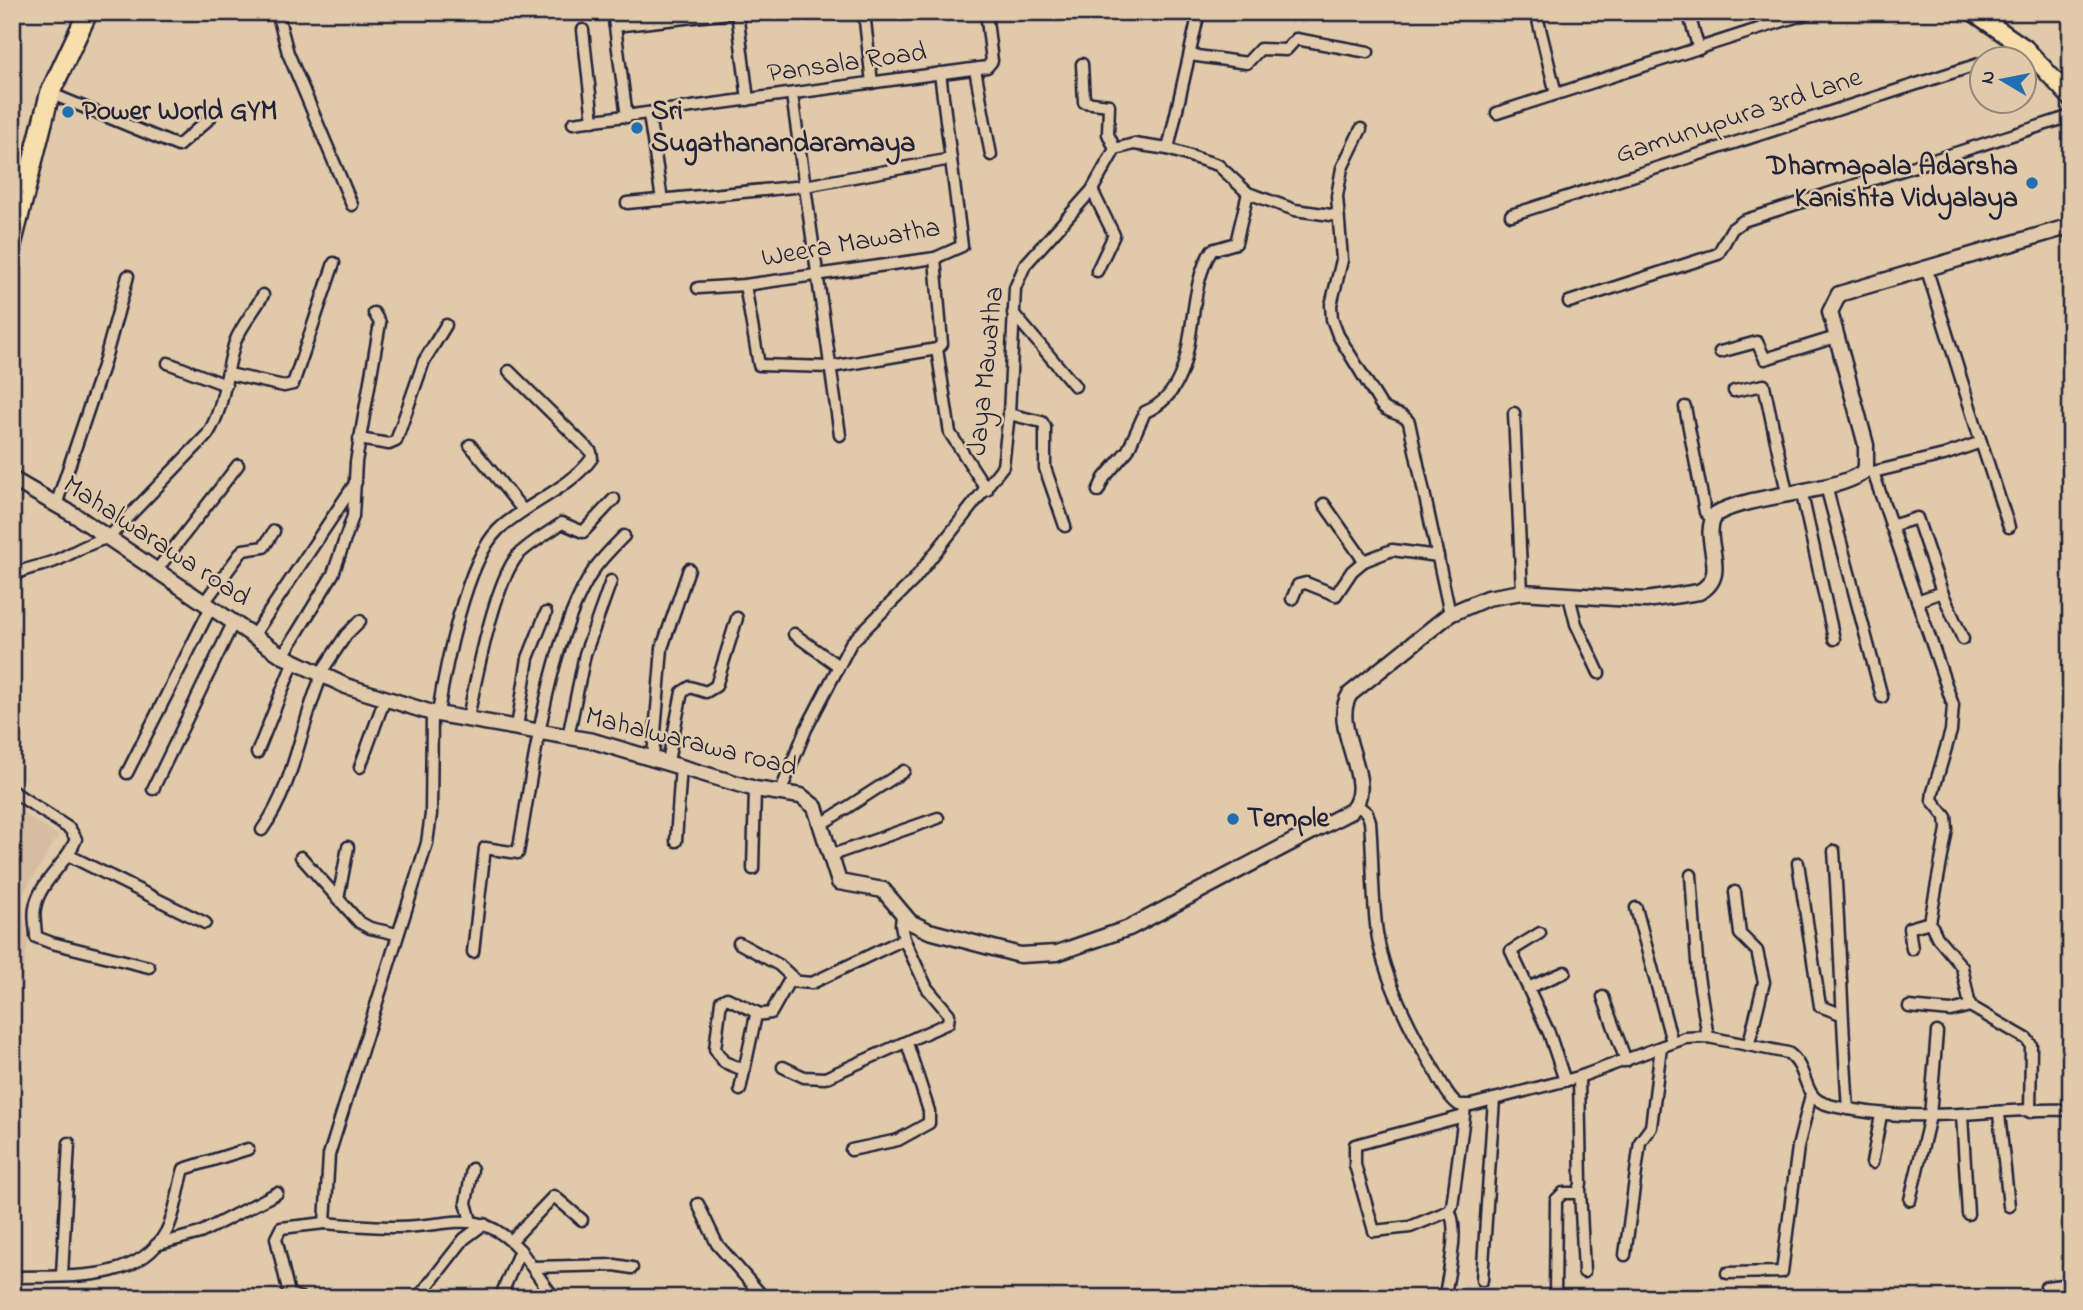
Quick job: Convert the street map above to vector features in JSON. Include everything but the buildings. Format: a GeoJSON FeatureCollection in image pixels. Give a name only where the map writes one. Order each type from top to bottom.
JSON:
{"type":"FeatureCollection","features":[{"type":"Feature","properties":{"kind":"highway"},"geometry":{"type":"LineString","coordinates":[[12,211],[47,92],[80,12]]}},
{"type":"Feature","properties":{"kind":"highway"},"geometry":{"type":"LineString","coordinates":[[12,243],[47,92],[88,12]]}},
{"type":"Feature","properties":{"kind":"main road"},"geometry":{"type":"LineString","coordinates":[[1973,12],[2022,46]]}},
{"type":"Feature","properties":{"kind":"main road"},"geometry":{"type":"LineString","coordinates":[[2038,62],[2071,98]]}},
{"type":"Feature","properties":{"kind":"street"},"geometry":{"type":"LineString","coordinates":[[277,12],[288,53],[352,205]]}},
{"type":"Feature","properties":{"kind":"street"},"geometry":{"type":"LineString","coordinates":[[613,12],[627,117]]}},
{"type":"Feature","properties":{"kind":"street"},"geometry":{"type":"LineString","coordinates":[[615,26],[737,12],[748,100]]}},
{"type":"Feature","properties":{"kind":"street"},"geometry":{"type":"LineString","coordinates":[[864,12],[872,83]]}},
{"type":"Feature","properties":{"kind":"street"},"geometry":{"type":"LineString","coordinates":[[986,12],[992,61],[987,67],[975,69],[991,155]]}},
{"type":"Feature","properties":{"kind":"street"},"geometry":{"type":"LineString","coordinates":[[1168,149],[1199,12]]}},
{"type":"Feature","properties":{"kind":"street"},"geometry":{"type":"LineString","coordinates":[[1535,12],[1556,94]]}},
{"type":"Feature","properties":{"kind":"street"},"geometry":{"type":"LineString","coordinates":[[1688,12],[1699,50]]}},
{"type":"Feature","properties":{"kind":"street"},"geometry":{"type":"LineString","coordinates":[[1497,113],[1811,12]]}},
{"type":"Feature","properties":{"kind":"street"},"geometry":{"type":"LineString","coordinates":[[583,30],[593,121]]}},
{"type":"Feature","properties":{"kind":"street"},"geometry":{"type":"LineString","coordinates":[[1190,55],[1247,63],[1260,49],[1286,50],[1296,39],[1368,52]]}},
{"type":"Feature","properties":{"kind":"street"},"geometry":{"type":"LineString","coordinates":[[1082,64],[1084,102],[1109,105],[1108,134],[1115,149],[1134,144],[1168,149],[1218,164],[1248,193],[1295,210],[1338,216]]}},
{"type":"Feature","properties":{"kind":"street","name":"Gamunupura 3rd Lane"},"geometry":{"type":"LineString","coordinates":[[1511,215],[1968,68]]}},
{"type":"Feature","properties":{"kind":"street","name":"Pansala Road"},"geometry":{"type":"LineString","coordinates":[[573,123],[649,115],[975,69]]}},
{"type":"Feature","properties":{"kind":"street","name":"Weera Mawatha"},"geometry":{"type":"LineString","coordinates":[[698,288],[745,285],[935,258],[962,246],[940,73]]}},
{"type":"Feature","properties":{"kind":"street"},"geometry":{"type":"LineString","coordinates":[[47,92],[178,146],[210,118]]}},
{"type":"Feature","properties":{"kind":"street"},"geometry":{"type":"LineString","coordinates":[[793,94],[840,435]]}},
{"type":"Feature","properties":{"kind":"street"},"geometry":{"type":"LineString","coordinates":[[649,115],[662,200]]}},
{"type":"Feature","properties":{"kind":"street"},"geometry":{"type":"LineString","coordinates":[[1569,302],[1718,254],[1732,229],[1743,222],[2071,116]]}},
{"type":"Feature","properties":{"kind":"street"},"geometry":{"type":"LineString","coordinates":[[1361,129],[1342,168],[1337,196],[1342,260],[1331,305],[1332,319],[1338,335],[1381,405],[1389,412],[1404,415],[1409,422],[1450,614]]}},
{"type":"Feature","properties":{"kind":"street","name":"Jaya Mawatha"},"geometry":{"type":"LineString","coordinates":[[780,793],[837,665],[850,643],[913,582],[987,490],[1006,459],[1014,288],[1025,265],[1092,190],[1115,149]]}},
{"type":"Feature","properties":{"kind":"street"},"geometry":{"type":"LineString","coordinates":[[626,203],[805,186],[950,159]]}},
{"type":"Feature","properties":{"kind":"street"},"geometry":{"type":"LineString","coordinates":[[1092,190],[1114,235],[1097,271]]}},
{"type":"Feature","properties":{"kind":"street"},"geometry":{"type":"LineString","coordinates":[[1098,491],[1104,478],[1128,450],[1145,412],[1163,403],[1179,375],[1186,357],[1191,309],[1204,265],[1212,250],[1236,243],[1248,193]]}},
{"type":"Feature","properties":{"kind":"street"},"geometry":{"type":"LineString","coordinates":[[1970,1006],[1962,967],[1937,937],[1930,922],[1947,829],[1946,817],[1932,800],[1951,731],[1953,705],[1869,470],[1866,445],[1830,312],[1839,294],[2071,226]]}},
{"type":"Feature","properties":{"kind":"street"},"geometry":{"type":"LineString","coordinates":[[935,258],[944,336],[937,349],[950,433],[987,490]]}},
{"type":"Feature","properties":{"kind":"street"},"geometry":{"type":"LineString","coordinates":[[229,374],[284,386],[293,384],[334,263]]}},
{"type":"Feature","properties":{"kind":"street"},"geometry":{"type":"LineString","coordinates":[[1926,267],[2009,527]]}},
{"type":"Feature","properties":{"kind":"street"},"geometry":{"type":"LineString","coordinates":[[56,505],[103,366],[128,276]]}},
{"type":"Feature","properties":{"kind":"street"},"geometry":{"type":"LineString","coordinates":[[745,285],[759,365],[831,367],[937,349]]}},
{"type":"Feature","properties":{"kind":"street"},"geometry":{"type":"LineString","coordinates":[[12,576],[25,568],[52,563],[96,541],[108,538],[207,435],[214,426],[236,340],[263,295]]}},
{"type":"Feature","properties":{"kind":"street"},"geometry":{"type":"LineString","coordinates":[[257,752],[288,658],[333,574],[353,516],[359,439],[380,323],[374,313]]}},
{"type":"Feature","properties":{"kind":"street"},"geometry":{"type":"LineString","coordinates":[[1013,313],[1075,386]]}},
{"type":"Feature","properties":{"kind":"street"},"geometry":{"type":"LineString","coordinates":[[359,439],[389,444],[396,441],[424,361],[446,326]]}},
{"type":"Feature","properties":{"kind":"street"},"geometry":{"type":"LineString","coordinates":[[1720,352],[1757,342],[1765,359],[1836,337]]}},
{"type":"Feature","properties":{"kind":"street"},"geometry":{"type":"LineString","coordinates":[[168,363],[226,385]]}},
{"type":"Feature","properties":{"kind":"street"},"geometry":{"type":"LineString","coordinates":[[325,1223],[329,1155],[430,828],[435,713],[473,576],[496,531],[570,477],[589,461],[592,455],[509,371]]}},
{"type":"Feature","properties":{"kind":"street"},"geometry":{"type":"LineString","coordinates":[[1734,391],[1764,385],[1833,639]]}},
{"type":"Feature","properties":{"kind":"street"},"geometry":{"type":"LineString","coordinates":[[1685,407],[1705,512],[1712,519]]}},
{"type":"Feature","properties":{"kind":"street"},"geometry":{"type":"LineString","coordinates":[[1514,413],[1522,592]]}},
{"type":"Feature","properties":{"kind":"street"},"geometry":{"type":"LineString","coordinates":[[1009,414],[1042,422],[1045,427],[1045,468],[1065,526]]}},
{"type":"Feature","properties":{"kind":"street"},"geometry":{"type":"LineString","coordinates":[[1464,1111],[1451,1098],[1400,1005],[1377,934],[1370,821],[1367,813],[1357,805],[1360,789],[1344,720],[1345,702],[1350,694],[1450,614],[1487,598],[1522,592],[1646,600],[1699,592],[1712,582],[1715,572],[1710,532],[1712,519],[1722,510],[1826,486],[1869,470],[1944,455],[1981,442]]}},
{"type":"Feature","properties":{"kind":"street"},"geometry":{"type":"LineString","coordinates":[[470,445],[523,510]]}},
{"type":"Feature","properties":{"kind":"street"},"geometry":{"type":"LineString","coordinates":[[156,571],[238,466]]}},
{"type":"Feature","properties":{"kind":"street","name":"Mahalwarawa road"},"geometry":{"type":"LineString","coordinates":[[12,479],[108,538],[206,606],[288,658],[384,701],[568,737],[675,763],[754,789],[809,800],[839,882],[883,890],[889,894],[902,915],[916,926],[1003,952],[1036,956],[1074,950],[1141,922],[1345,815],[1357,805]]}},
{"type":"Feature","properties":{"kind":"street"},"geometry":{"type":"LineString","coordinates":[[253,636],[357,481]]}},
{"type":"Feature","properties":{"kind":"street"},"geometry":{"type":"LineString","coordinates":[[1826,486],[1882,697]]}},
{"type":"Feature","properties":{"kind":"street"},"geometry":{"type":"LineString","coordinates":[[468,718],[485,639],[511,565],[520,554],[562,523],[583,532],[614,499]]}},
{"type":"Feature","properties":{"kind":"street"},"geometry":{"type":"LineString","coordinates":[[1324,504],[1364,561]]}},
{"type":"Feature","properties":{"kind":"street"},"geometry":{"type":"LineString","coordinates":[[1891,526],[1917,518],[1942,592],[1963,639]]}},
{"type":"Feature","properties":{"kind":"street"},"geometry":{"type":"LineString","coordinates":[[127,773],[206,606],[243,550],[264,547],[274,531]]}},
{"type":"Feature","properties":{"kind":"street"},"geometry":{"type":"LineString","coordinates":[[473,952],[485,848],[518,853],[540,732],[565,630],[595,568],[624,536]]}},
{"type":"Feature","properties":{"kind":"street"},"geometry":{"type":"LineString","coordinates":[[1293,599],[1298,585],[1306,583],[1336,595],[1352,571],[1364,561],[1392,550],[1438,556]]}},
{"type":"Feature","properties":{"kind":"street"},"geometry":{"type":"LineString","coordinates":[[653,757],[662,648],[689,569]]}},
{"type":"Feature","properties":{"kind":"street"},"geometry":{"type":"LineString","coordinates":[[568,737],[585,654],[611,581]]}},
{"type":"Feature","properties":{"kind":"street"},"geometry":{"type":"LineString","coordinates":[[1917,601],[1942,592]]}},
{"type":"Feature","properties":{"kind":"street"},"geometry":{"type":"LineString","coordinates":[[1569,596],[1576,624],[1599,673]]}},
{"type":"Feature","properties":{"kind":"street"},"geometry":{"type":"LineString","coordinates":[[517,727],[528,658],[546,612]]}},
{"type":"Feature","properties":{"kind":"street"},"geometry":{"type":"LineString","coordinates":[[676,841],[675,763],[682,692],[690,687],[706,692],[716,687],[737,618]]}},
{"type":"Feature","properties":{"kind":"street"},"geometry":{"type":"LineString","coordinates":[[262,831],[282,799],[321,674],[346,635],[360,621]]}},
{"type":"Feature","properties":{"kind":"street"},"geometry":{"type":"LineString","coordinates":[[153,789],[233,623]]}},
{"type":"Feature","properties":{"kind":"street"},"geometry":{"type":"LineString","coordinates":[[794,634],[837,665]]}},
{"type":"Feature","properties":{"kind":"street"},"geometry":{"type":"LineString","coordinates":[[360,767],[384,701]]}},
{"type":"Feature","properties":{"kind":"street"},"geometry":{"type":"LineString","coordinates":[[820,825],[904,771]]}},
{"type":"Feature","properties":{"kind":"street"},"geometry":{"type":"LineString","coordinates":[[753,869],[754,789]]}},
{"type":"Feature","properties":{"kind":"street"},"geometry":{"type":"LineString","coordinates":[[12,791],[70,829],[76,839],[70,856],[48,883],[35,907],[37,937],[149,967]]}},
{"type":"Feature","properties":{"kind":"street"},"geometry":{"type":"LineString","coordinates":[[829,856],[938,818]]}},
{"type":"Feature","properties":{"kind":"street"},"geometry":{"type":"LineString","coordinates":[[338,898],[348,847]]}},
{"type":"Feature","properties":{"kind":"street"},"geometry":{"type":"LineString","coordinates":[[1834,850],[1848,1109]]}},
{"type":"Feature","properties":{"kind":"street"},"geometry":{"type":"LineString","coordinates":[[70,856],[205,923]]}},
{"type":"Feature","properties":{"kind":"street"},"geometry":{"type":"LineString","coordinates":[[301,857],[364,926],[397,934]]}},
{"type":"Feature","properties":{"kind":"street"},"geometry":{"type":"LineString","coordinates":[[1798,863],[1820,1006],[1842,1014]]}},
{"type":"Feature","properties":{"kind":"street"},"geometry":{"type":"LineString","coordinates":[[1691,875],[1698,976],[1708,1037]]}},
{"type":"Feature","properties":{"kind":"street"},"geometry":{"type":"LineString","coordinates":[[1735,892],[1740,934],[1757,951],[1764,982],[1749,1043]]}},
{"type":"Feature","properties":{"kind":"street"},"geometry":{"type":"LineString","coordinates":[[1636,908],[1672,1042]]}},
{"type":"Feature","properties":{"kind":"street"},"geometry":{"type":"LineString","coordinates":[[783,1067],[804,1077],[825,1078],[945,1026],[950,1019],[927,988],[904,939],[902,915]]}},
{"type":"Feature","properties":{"kind":"street"},"geometry":{"type":"LineString","coordinates":[[1912,949],[1909,928],[1930,922]]}},
{"type":"Feature","properties":{"kind":"street"},"geometry":{"type":"LineString","coordinates":[[1540,933],[1511,951],[1530,987],[1565,1081]]}},
{"type":"Feature","properties":{"kind":"street"},"geometry":{"type":"LineString","coordinates":[[738,943],[779,965],[793,979],[812,983],[904,939]]}},
{"type":"Feature","properties":{"kind":"street"},"geometry":{"type":"LineString","coordinates":[[1530,987],[1565,972]]}},
{"type":"Feature","properties":{"kind":"street"},"geometry":{"type":"LineString","coordinates":[[740,1090],[754,1018],[760,1014],[771,1013],[789,981],[793,979]]}},
{"type":"Feature","properties":{"kind":"street"},"geometry":{"type":"LineString","coordinates":[[1603,997],[1626,1061]]}},
{"type":"Feature","properties":{"kind":"street"},"geometry":{"type":"LineString","coordinates":[[744,1070],[718,1057],[715,1048],[721,1001],[727,998],[760,1014]]}},
{"type":"Feature","properties":{"kind":"street"},"geometry":{"type":"LineString","coordinates":[[1909,1007],[1951,1011],[1970,1006],[2027,1039],[2031,1045],[2030,1112]]}},
{"type":"Feature","properties":{"kind":"street"},"geometry":{"type":"LineString","coordinates":[[1910,1200],[1930,1116],[1937,1032]]}},
{"type":"Feature","properties":{"kind":"street"},"geometry":{"type":"LineString","coordinates":[[1449,1211],[1410,1227],[1374,1231],[1353,1149],[1359,1143],[1464,1111],[1494,1099],[1580,1077],[1672,1042],[1708,1037],[1776,1049],[1799,1060],[1811,1095],[1798,1147],[1782,1272],[1727,1273]]}},
{"type":"Feature","properties":{"kind":"street"},"geometry":{"type":"LineString","coordinates":[[851,1150],[898,1140],[929,1123],[929,1111],[907,1043]]}},
{"type":"Feature","properties":{"kind":"street"},"geometry":{"type":"LineString","coordinates":[[1625,1255],[1640,1142],[1651,1127],[1661,1047]]}},
{"type":"Feature","properties":{"kind":"street"},"geometry":{"type":"LineString","coordinates":[[1580,1077],[1580,1189],[1584,1272]]}},
{"type":"Feature","properties":{"kind":"street"},"geometry":{"type":"LineString","coordinates":[[1811,1095],[1827,1104],[1881,1115],[1930,1116],[2071,1110]]}},
{"type":"Feature","properties":{"kind":"street"},"geometry":{"type":"LineString","coordinates":[[1482,1280],[1494,1099]]}},
{"type":"Feature","properties":{"kind":"street"},"geometry":{"type":"LineString","coordinates":[[1445,1295],[1454,1221],[1449,1211],[1464,1111]]}},
{"type":"Feature","properties":{"kind":"street"},"geometry":{"type":"LineString","coordinates":[[1999,1114],[2008,1206]]}},
{"type":"Feature","properties":{"kind":"street"},"geometry":{"type":"LineString","coordinates":[[1872,1163],[1881,1115]]}},
{"type":"Feature","properties":{"kind":"street"},"geometry":{"type":"LineString","coordinates":[[1962,1115],[1968,1214]]}},
{"type":"Feature","properties":{"kind":"street"},"geometry":{"type":"LineString","coordinates":[[62,1275],[69,1143]]}},
{"type":"Feature","properties":{"kind":"street"},"geometry":{"type":"LineString","coordinates":[[12,1277],[103,1273],[135,1264],[167,1231],[184,1169],[248,1149]]}},
{"type":"Feature","properties":{"kind":"street"},"geometry":{"type":"LineString","coordinates":[[471,1220],[466,1203],[472,1169]]}},
{"type":"Feature","properties":{"kind":"street"},"geometry":{"type":"LineString","coordinates":[[1555,1298],[1556,1200],[1559,1195],[1578,1193],[1580,1189]]}},
{"type":"Feature","properties":{"kind":"street"},"geometry":{"type":"LineString","coordinates":[[156,1245],[200,1233],[276,1193]]}},
{"type":"Feature","properties":{"kind":"street"},"geometry":{"type":"LineString","coordinates":[[512,1241],[554,1196],[582,1220]]}},
{"type":"Feature","properties":{"kind":"street"},"geometry":{"type":"LineString","coordinates":[[698,1204],[718,1244],[764,1298]]}},
{"type":"Feature","properties":{"kind":"street"},"geometry":{"type":"LineString","coordinates":[[301,1298],[289,1294],[276,1238],[281,1228],[325,1223],[397,1227],[471,1220],[503,1232],[520,1250],[552,1295],[532,1298]]}},
{"type":"Feature","properties":{"kind":"street"},"geometry":{"type":"LineString","coordinates":[[418,1298],[464,1239],[484,1224]]}},
{"type":"Feature","properties":{"kind":"street"},"geometry":{"type":"LineString","coordinates":[[500,1298],[520,1250]]}},
{"type":"Feature","properties":{"kind":"street"},"geometry":{"type":"LineString","coordinates":[[533,1267],[615,1265],[632,1268]]}},
{"type":"Feature","properties":{"kind":"street"},"geometry":{"type":"LineString","coordinates":[[2046,1287],[2071,1284]]}},
{"type":"Feature","properties":{"kind":"shaded area"},"geometry":{"type":"Polygon","coordinates":[[[12,805],[58,836],[21,897],[28,942],[12,1039],[12,805]]]}},
{"type":"Feature","properties":{"kind":"place","name":"Power World GYM"},"geometry":{"type":"Point","coordinates":[68,112]}},
{"type":"Feature","properties":{"kind":"place","name":"Sri Sugathanandaramaya"},"geometry":{"type":"Point","coordinates":[637,128]}},
{"type":"Feature","properties":{"kind":"place","name":"Dharmapala Adarsha Kanishta Vidyalaya"},"geometry":{"type":"Point","coordinates":[2032,183]}},
{"type":"Feature","properties":{"kind":"place","name":"Temple"},"geometry":{"type":"Point","coordinates":[1233,819]}}]}
